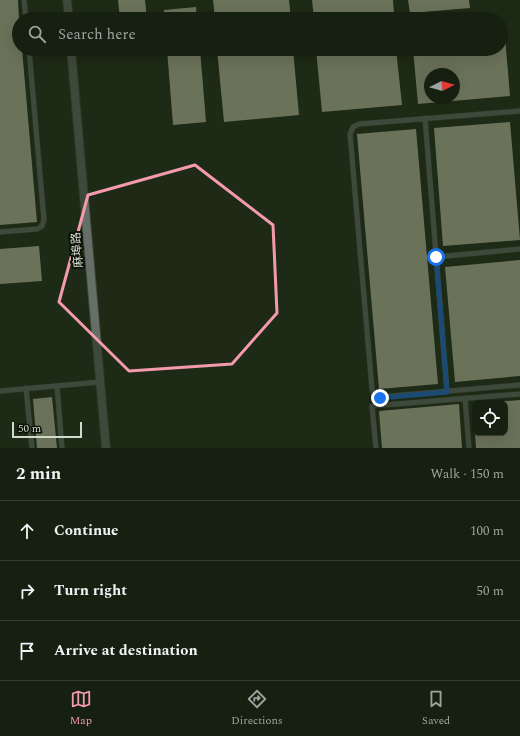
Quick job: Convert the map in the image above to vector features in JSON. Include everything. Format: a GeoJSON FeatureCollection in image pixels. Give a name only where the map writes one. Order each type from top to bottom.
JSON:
{"type":"FeatureCollection","features":[{"type":"Feature","properties":{"kind":"street"},"geometry":{"type":"LineString","coordinates":[[67,0],[68,12]]}},
{"type":"Feature","properties":{"kind":"street","name":"麻埠路"},"geometry":{"type":"LineString","coordinates":[[73,56],[106,448]]}},
{"type":"Feature","properties":{"kind":"lane"},"geometry":{"type":"LineString","coordinates":[[24,0],[25,12]]}},
{"type":"Feature","properties":{"kind":"lane"},"geometry":{"type":"LineString","coordinates":[[0,232],[37,229],[42,226],[44,220],[30,56]]}},
{"type":"Feature","properties":{"kind":"lane"},"geometry":{"type":"LineString","coordinates":[[520,111],[359,124],[353,127],[350,134],[372,389],[374,396],[380,398],[520,385]]}},
{"type":"Feature","properties":{"kind":"lane"},"geometry":{"type":"LineString","coordinates":[[425,118],[447,392]]}},
{"type":"Feature","properties":{"kind":"lane"},"geometry":{"type":"LineString","coordinates":[[436,257],[520,249]]}},
{"type":"Feature","properties":{"kind":"lane"},"geometry":{"type":"LineString","coordinates":[[0,390],[100,382]]}},
{"type":"Feature","properties":{"kind":"lane"},"geometry":{"type":"LineString","coordinates":[[57,386],[62,448]]}},
{"type":"Feature","properties":{"kind":"lane"},"geometry":{"type":"LineString","coordinates":[[26,388],[32,448]]}},
{"type":"Feature","properties":{"kind":"lane"},"geometry":{"type":"LineString","coordinates":[[376,448],[372,406],[520,394]]}},
{"type":"Feature","properties":{"kind":"lane"},"geometry":{"type":"LineString","coordinates":[[465,398],[469,448]]}},
{"type":"Feature","properties":{"kind":"highlighted area"},"geometry":{"type":"Polygon","coordinates":[[[195,165],[273,225],[277,313],[232,364],[129,371],[59,302],[88,195],[195,165]]]}},
{"type":"Feature","properties":{"kind":"building"},"geometry":{"type":"Polygon","coordinates":[[[0,0],[18,0],[19,12],[12,12],[12,56],[23,56],[37,222],[0,225],[0,0]]]}},
{"type":"Feature","properties":{"kind":"building"},"geometry":{"type":"Polygon","coordinates":[[[118,0],[145,0],[146,12],[119,12],[118,0]]]}},
{"type":"Feature","properties":{"kind":"building"},"geometry":{"type":"Polygon","coordinates":[[[213,0],[289,0],[290,12],[214,12],[213,0]]]}},
{"type":"Feature","properties":{"kind":"building"},"geometry":{"type":"Polygon","coordinates":[[[312,0],[393,0],[394,12],[313,12],[312,0]]]}},
{"type":"Feature","properties":{"kind":"building"},"geometry":{"type":"Polygon","coordinates":[[[408,0],[469,0],[470,8],[410,12],[408,0]]]}},
{"type":"Feature","properties":{"kind":"building"},"geometry":{"type":"Polygon","coordinates":[[[196,7],[196,12],[164,12],[164,10],[196,7]]]}},
{"type":"Feature","properties":{"kind":"building"},"geometry":{"type":"Polygon","coordinates":[[[168,56],[201,56],[206,122],[173,125],[168,56]]]}},
{"type":"Feature","properties":{"kind":"building"},"geometry":{"type":"Polygon","coordinates":[[[218,56],[294,56],[299,115],[224,122],[218,56]]]}},
{"type":"Feature","properties":{"kind":"building"},"geometry":{"type":"Polygon","coordinates":[[[317,56],[397,56],[402,105],[322,112],[317,56]]]}},
{"type":"Feature","properties":{"kind":"building"},"geometry":{"type":"Polygon","coordinates":[[[414,56],[507,56],[510,96],[460,100],[460,68],[424,68],[424,103],[418,104],[414,56]]]}},
{"type":"Feature","properties":{"kind":"building"},"geometry":{"type":"Polygon","coordinates":[[[510,122],[520,240],[443,246],[434,128],[510,122]]]}},
{"type":"Feature","properties":{"kind":"building"},"geometry":{"type":"Polygon","coordinates":[[[416,129],[438,384],[379,389],[357,134],[416,129]]]}},
{"type":"Feature","properties":{"kind":"building"},"geometry":{"type":"Polygon","coordinates":[[[39,246],[42,281],[0,284],[0,249],[39,246]]]}},
{"type":"Feature","properties":{"kind":"building"},"geometry":{"type":"Polygon","coordinates":[[[520,260],[520,376],[455,382],[445,267],[520,260]]]}},
{"type":"Feature","properties":{"kind":"building"},"geometry":{"type":"Polygon","coordinates":[[[52,397],[57,448],[37,448],[33,399],[52,397]]]}},
{"type":"Feature","properties":{"kind":"building"},"geometry":{"type":"Polygon","coordinates":[[[520,400],[520,448],[476,448],[475,436],[508,436],[508,401],[520,400]]]}},
{"type":"Feature","properties":{"kind":"building"},"geometry":{"type":"Polygon","coordinates":[[[459,404],[462,448],[382,448],[379,411],[459,404]]]}},
{"type":"Feature","properties":{"kind":"route"},"geometry":{"type":"LineString","coordinates":[[380,398],[447,392],[436,257]]}}]}
